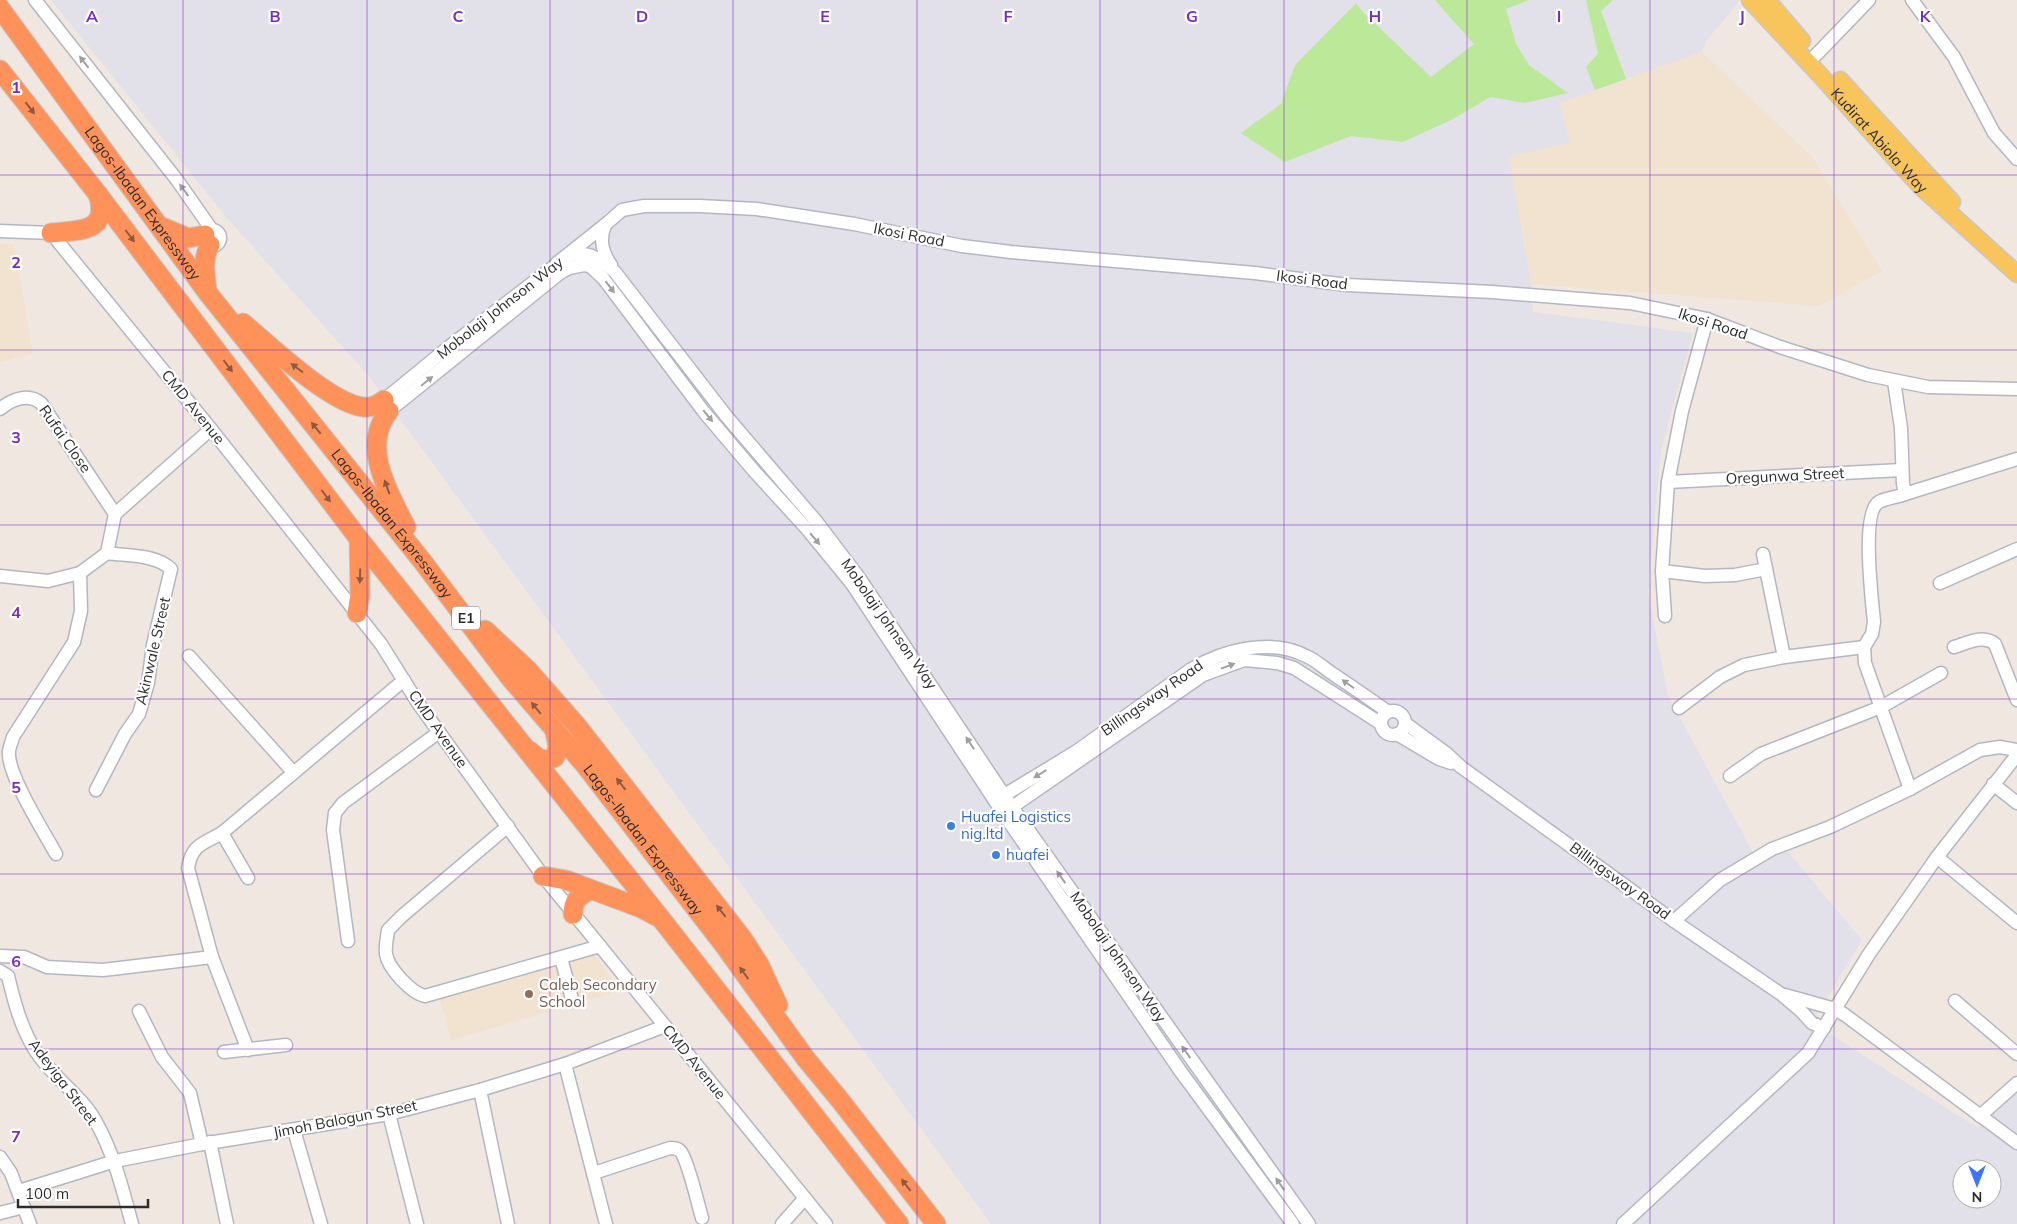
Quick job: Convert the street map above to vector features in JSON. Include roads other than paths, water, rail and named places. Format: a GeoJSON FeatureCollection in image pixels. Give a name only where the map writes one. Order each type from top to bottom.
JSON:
{"type":"FeatureCollection","features":[{"type":"Feature","properties":{"kind":"highway","name":"Lagos-Ibadan Expressway"},"geometry":{"type":"LineString","coordinates":[[0,8],[207,292],[423,562],[511,679],[584,765],[724,945],[789,1036],[936,1224]]}},
{"type":"Feature","properties":{"kind":"highway","name":"Lagos-Ibadan Expressway"},"geometry":{"type":"LineString","coordinates":[[0,70],[97,193],[359,539],[666,924],[899,1224]]}},
{"type":"Feature","properties":{"kind":"highway"},"geometry":{"type":"LineString","coordinates":[[52,233],[81,230],[98,222],[102,216],[102,207],[97,193]]}},
{"type":"Feature","properties":{"kind":"highway"},"geometry":{"type":"LineString","coordinates":[[160,226],[188,238],[209,237],[204,272],[207,292],[291,364],[340,399],[363,407],[386,406],[377,431],[376,446],[380,468],[388,492],[423,562]]}},
{"type":"Feature","properties":{"kind":"highway"},"geometry":{"type":"LineString","coordinates":[[357,613],[360,595],[359,539]]}},
{"type":"Feature","properties":{"kind":"highway"},"geometry":{"type":"LineString","coordinates":[[464,615],[480,626],[512,654],[572,721],[737,931],[759,964],[785,1021],[789,1036],[772,1060]]}},
{"type":"Feature","properties":{"kind":"highway"},"geometry":{"type":"LineString","coordinates":[[520,742],[538,758],[551,760],[558,752],[555,732]]}},
{"type":"Feature","properties":{"kind":"highway"},"geometry":{"type":"LineString","coordinates":[[543,876],[566,880],[640,908],[653,914],[666,924]]}},
{"type":"Feature","properties":{"kind":"highway"},"geometry":{"type":"LineString","coordinates":[[573,914],[573,906],[579,896],[590,890]]}},
{"type":"Feature","properties":{"kind":"main road","name":"Kudirat Abiola Way"},"geometry":{"type":"LineString","coordinates":[[1750,0],[1919,185],[2017,274]]}},
{"type":"Feature","properties":{"kind":"main road","name":"Kudirat Abiola Way"},"geometry":{"type":"LineString","coordinates":[[1767,0],[1815,56],[1949,200],[2017,260]]}},
{"type":"Feature","properties":{"kind":"street"},"geometry":{"type":"LineString","coordinates":[[35,0],[177,180],[209,237]]}},
{"type":"Feature","properties":{"kind":"street"},"geometry":{"type":"LineString","coordinates":[[1815,56],[1869,0]]}},
{"type":"Feature","properties":{"kind":"street"},"geometry":{"type":"LineString","coordinates":[[1912,0],[1954,57],[1994,133],[2017,159]]}},
{"type":"Feature","properties":{"kind":"street","name":"Ikosi Road"},"geometry":{"type":"LineString","coordinates":[[572,257],[622,210],[639,206],[700,206],[757,209],[854,224],[962,246],[1011,252],[1255,273],[1347,285],[1587,299],[1630,304],[1707,320],[1838,367],[1894,381],[1928,387],[2017,389]]}},
{"type":"Feature","properties":{"kind":"street"},"geometry":{"type":"LineString","coordinates":[[598,258],[605,225]]}},
{"type":"Feature","properties":{"kind":"street"},"geometry":{"type":"LineString","coordinates":[[0,231],[52,233]]}},
{"type":"Feature","properties":{"kind":"street","name":"CMD Avenue"},"geometry":{"type":"LineString","coordinates":[[52,233],[211,429],[381,644],[440,732],[543,876],[826,1224]]}},
{"type":"Feature","properties":{"kind":"street","name":"Mobolaji Johnson Way"},"geometry":{"type":"LineString","coordinates":[[572,257],[584,265],[598,258]]}},
{"type":"Feature","properties":{"kind":"street","name":"Mobolaji Johnson Way"},"geometry":{"type":"LineString","coordinates":[[386,406],[557,263],[572,257]]}},
{"type":"Feature","properties":{"kind":"street","name":"Mobolaji Johnson Way"},"geometry":{"type":"LineString","coordinates":[[386,406],[560,273],[572,257]]}},
{"type":"Feature","properties":{"kind":"street","name":"Mobolaji Johnson Way"},"geometry":{"type":"LineString","coordinates":[[598,258],[615,272],[727,417],[816,521],[860,578],[1000,798]]}},
{"type":"Feature","properties":{"kind":"street","name":"Mobolaji Johnson Way"},"geometry":{"type":"LineString","coordinates":[[598,258],[612,289],[661,357],[754,472],[807,529],[852,584],[1000,798],[1181,1072],[1293,1224]]}},
{"type":"Feature","properties":{"kind":"street"},"geometry":{"type":"LineString","coordinates":[[1665,616],[1662,571],[1668,482],[1682,411],[1707,320]]}},
{"type":"Feature","properties":{"kind":"street"},"geometry":{"type":"LineString","coordinates":[[1894,381],[1905,494]]}},
{"type":"Feature","properties":{"kind":"street","name":"Rufai Close"},"geometry":{"type":"LineString","coordinates":[[0,409],[25,397],[34,398],[41,403],[115,514]]}},
{"type":"Feature","properties":{"kind":"street"},"geometry":{"type":"LineString","coordinates":[[0,576],[48,581],[80,573],[106,553],[115,514],[211,429]]}},
{"type":"Feature","properties":{"kind":"street"},"geometry":{"type":"LineString","coordinates":[[1910,789],[1865,663],[1864,647],[1872,634],[1874,622],[1868,529],[1871,512],[1879,502],[2017,459]]}},
{"type":"Feature","properties":{"kind":"street","name":"Oregunwa Street"},"geometry":{"type":"LineString","coordinates":[[1668,482],[1902,470]]}},
{"type":"Feature","properties":{"kind":"street"},"geometry":{"type":"LineString","coordinates":[[1940,583],[2017,549]]}},
{"type":"Feature","properties":{"kind":"street","name":"Akinwale Street"},"geometry":{"type":"LineString","coordinates":[[96,790],[125,734],[139,714],[148,683],[153,645],[171,569],[164,563],[156,560],[106,553]]}},
{"type":"Feature","properties":{"kind":"street"},"geometry":{"type":"LineString","coordinates":[[1763,554],[1784,657]]}},
{"type":"Feature","properties":{"kind":"street"},"geometry":{"type":"LineString","coordinates":[[1662,571],[1705,576],[1734,575],[1766,569]]}},
{"type":"Feature","properties":{"kind":"street"},"geometry":{"type":"LineString","coordinates":[[56,854],[23,793],[11,765],[9,753],[13,737],[74,642],[82,610],[80,573]]}},
{"type":"Feature","properties":{"kind":"street"},"geometry":{"type":"LineString","coordinates":[[1954,647],[1990,639],[1995,644],[2017,700]]}},
{"type":"Feature","properties":{"kind":"street"},"geometry":{"type":"LineString","coordinates":[[1679,708],[1720,677],[1744,665],[1784,657],[1864,647]]}},
{"type":"Feature","properties":{"kind":"street","name":"Billingsway Road"},"geometry":{"type":"LineString","coordinates":[[1000,798],[1077,752],[1190,670],[1209,659],[1244,648],[1285,650],[1307,656],[1388,712]]}},
{"type":"Feature","properties":{"kind":"street"},"geometry":{"type":"LineString","coordinates":[[189,656],[293,772]]}},
{"type":"Feature","properties":{"kind":"street","name":"Billingsway Road"},"geometry":{"type":"LineString","coordinates":[[1008,810],[1203,676],[1244,660],[1277,663],[1294,668],[1380,723]]}},
{"type":"Feature","properties":{"kind":"street"},"geometry":{"type":"LineString","coordinates":[[1730,776],[1761,754],[1881,707],[1941,672]]}},
{"type":"Feature","properties":{"kind":"street"},"geometry":{"type":"LineString","coordinates":[[248,1050],[212,957],[188,868],[190,855],[195,848],[222,833],[404,680]]}},
{"type":"Feature","properties":{"kind":"street"},"geometry":{"type":"LineString","coordinates":[[1388,712],[1399,713],[1402,715],[1405,723],[1403,729],[1398,734],[1386,733],[1380,723],[1382,716],[1388,712]]}},
{"type":"Feature","properties":{"kind":"street","name":"Billingsway Road"},"geometry":{"type":"LineString","coordinates":[[1405,723],[1446,753],[1461,767],[1674,921],[1780,994],[1801,1011],[1812,1023],[1824,1028]]}},
{"type":"Feature","properties":{"kind":"street"},"geometry":{"type":"LineString","coordinates":[[348,941],[334,838],[335,814],[343,803],[440,732]]}},
{"type":"Feature","properties":{"kind":"street","name":"Billingsway Road"},"geometry":{"type":"LineString","coordinates":[[1398,734],[1439,759],[1461,767]]}},
{"type":"Feature","properties":{"kind":"street"},"geometry":{"type":"LineString","coordinates":[[1674,921],[1720,880],[1772,849],[1830,827],[1910,789],[1980,750],[2000,747],[2017,750]]}},
{"type":"Feature","properties":{"kind":"street"},"geometry":{"type":"LineString","coordinates":[[1623,1224],[1808,1053],[1869,954],[1937,857],[2017,755]]}},
{"type":"Feature","properties":{"kind":"street"},"geometry":{"type":"LineString","coordinates":[[1993,784],[2017,803]]}},
{"type":"Feature","properties":{"kind":"street","name":"Mobolaji Johnson Way"},"geometry":{"type":"LineString","coordinates":[[1008,810],[1309,1224]]}},
{"type":"Feature","properties":{"kind":"street"},"geometry":{"type":"LineString","coordinates":[[508,826],[388,930],[386,956],[410,989],[425,996],[600,946]]}},
{"type":"Feature","properties":{"kind":"street"},"geometry":{"type":"LineString","coordinates":[[222,833],[248,878]]}},
{"type":"Feature","properties":{"kind":"street"},"geometry":{"type":"LineString","coordinates":[[1937,857],[2017,923]]}},
{"type":"Feature","properties":{"kind":"street"},"geometry":{"type":"LineString","coordinates":[[0,956],[24,957],[47,967],[103,970],[212,957]]}},
{"type":"Feature","properties":{"kind":"street"},"geometry":{"type":"LineString","coordinates":[[561,958],[572,999]]}},
{"type":"Feature","properties":{"kind":"street","name":"Adeyiga Street"},"geometry":{"type":"LineString","coordinates":[[0,972],[8,976],[14,1003],[24,1029],[36,1051],[94,1118],[115,1160],[132,1224]]}},
{"type":"Feature","properties":{"kind":"street","name":"Billingsway Road"},"geometry":{"type":"LineString","coordinates":[[1780,994],[1836,1009],[2017,1143]]}},
{"type":"Feature","properties":{"kind":"street"},"geometry":{"type":"LineString","coordinates":[[1956,1001],[2017,1054]]}},
{"type":"Feature","properties":{"kind":"street"},"geometry":{"type":"LineString","coordinates":[[139,1011],[162,1057],[190,1094],[206,1143],[227,1224]]}},
{"type":"Feature","properties":{"kind":"street","name":"Jimoh Balogun Street"},"geometry":{"type":"LineString","coordinates":[[19,1191],[115,1160],[206,1143],[389,1114],[480,1090],[565,1064],[665,1026]]}},
{"type":"Feature","properties":{"kind":"street"},"geometry":{"type":"LineString","coordinates":[[224,1052],[286,1045]]}},
{"type":"Feature","properties":{"kind":"street"},"geometry":{"type":"LineString","coordinates":[[565,1064],[606,1224]]}},
{"type":"Feature","properties":{"kind":"street"},"geometry":{"type":"LineString","coordinates":[[1980,1116],[2017,1083]]}},
{"type":"Feature","properties":{"kind":"street"},"geometry":{"type":"LineString","coordinates":[[480,1090],[508,1224]]}},
{"type":"Feature","properties":{"kind":"street"},"geometry":{"type":"LineString","coordinates":[[389,1114],[418,1224]]}},
{"type":"Feature","properties":{"kind":"street"},"geometry":{"type":"LineString","coordinates":[[294,1130],[321,1224]]}},
{"type":"Feature","properties":{"kind":"street"},"geometry":{"type":"LineString","coordinates":[[594,1173],[675,1148],[681,1151],[702,1218]]}},
{"type":"Feature","properties":{"kind":"street"},"geometry":{"type":"LineString","coordinates":[[0,1157],[11,1173],[30,1224]]}},
{"type":"Feature","properties":{"kind":"street"},"geometry":{"type":"LineString","coordinates":[[782,1224],[805,1198]]}},
{"type":"Feature","properties":{"kind":"street"},"geometry":{"type":"LineString","coordinates":[[0,1213],[24,1206]]}},
{"type":"Feature","properties":{"kind":"place","name":"Huafei Logistics nig.ltd"},"geometry":{"type":"Point","coordinates":[951,826]}},
{"type":"Feature","properties":{"kind":"place","name":"huafei"},"geometry":{"type":"Point","coordinates":[996,855]}},
{"type":"Feature","properties":{"kind":"place","name":"Caleb Secondary School"},"geometry":{"type":"Point","coordinates":[529,994]}}]}
